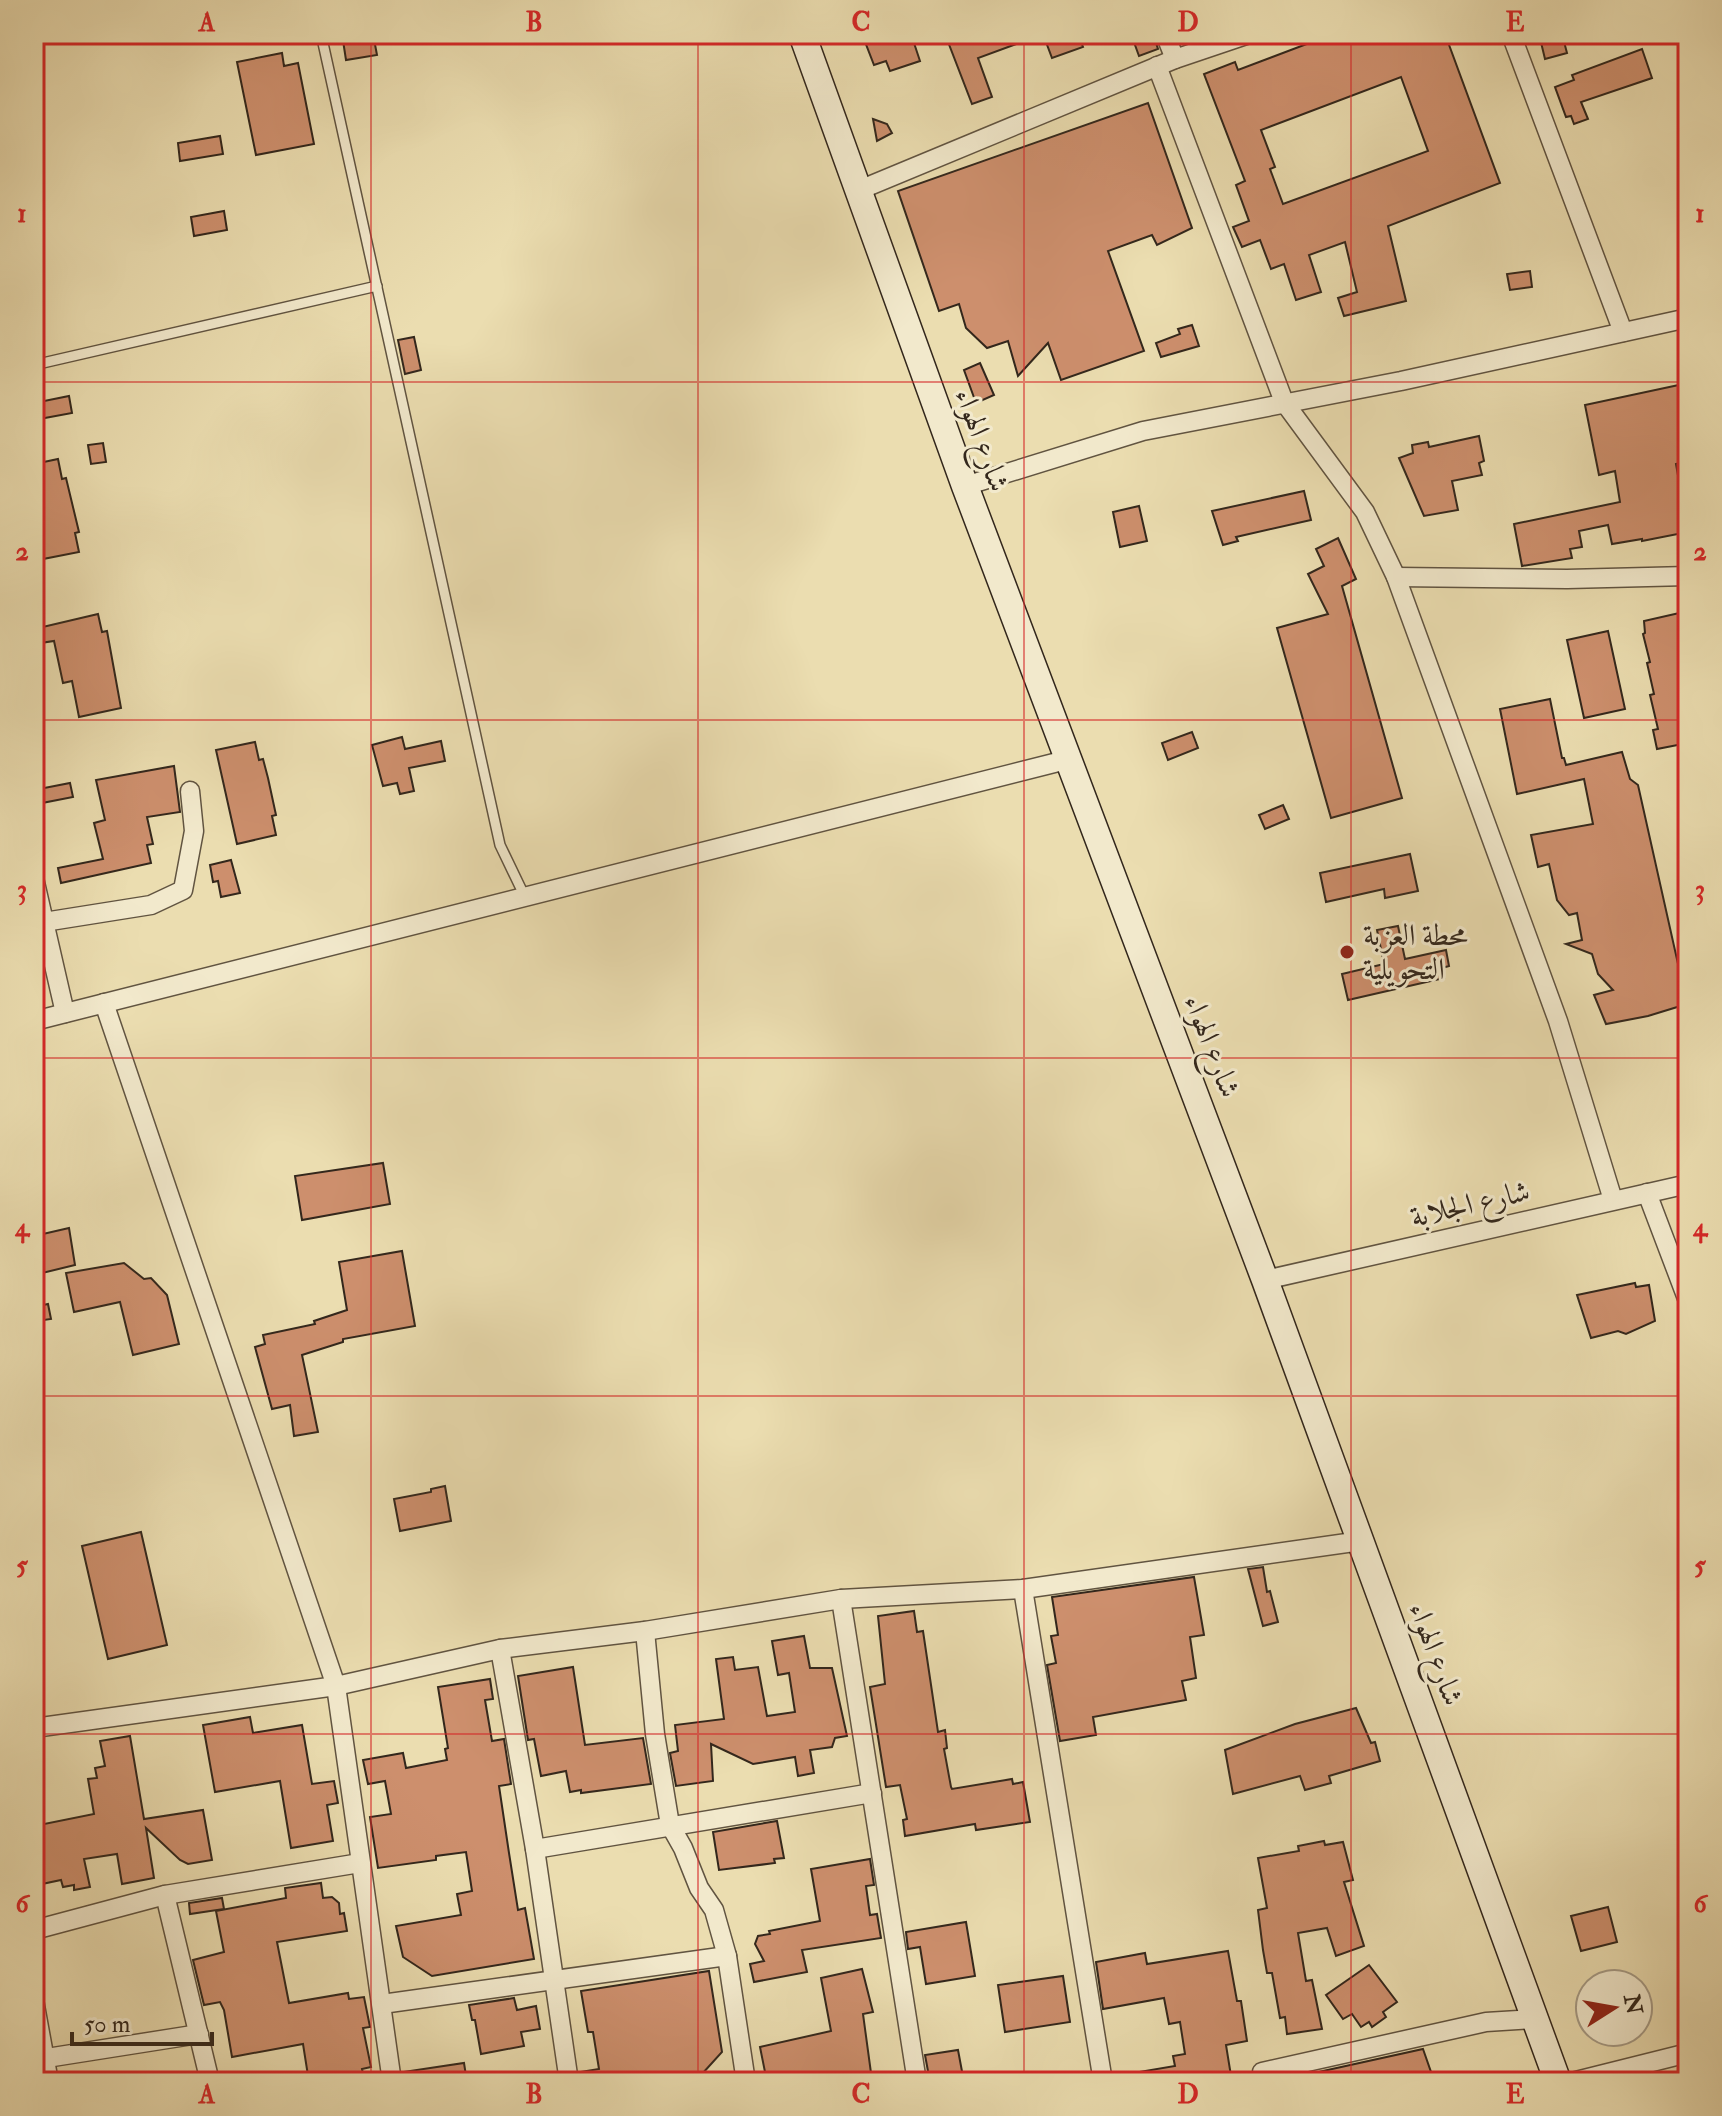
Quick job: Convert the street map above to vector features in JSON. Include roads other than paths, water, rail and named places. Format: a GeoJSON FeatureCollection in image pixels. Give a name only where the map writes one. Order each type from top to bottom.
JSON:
{"type":"FeatureCollection","features":[{"type":"Feature","properties":{"kind":"street","name":"شارع الهواء"},"geometry":{"type":"LineString","coordinates":[[802,34],[965,486],[1265,1280],[1558,2082]]}},
{"type":"Feature","properties":{"kind":"street"},"geometry":{"type":"LineString","coordinates":[[1165,34],[1166,63],[1284,402],[1365,512],[1396,577],[1558,1021],[1613,1200]]}},
{"type":"Feature","properties":{"kind":"street"},"geometry":{"type":"LineString","coordinates":[[857,191],[1166,63],[1249,34]]}},
{"type":"Feature","properties":{"kind":"street"},"geometry":{"type":"LineString","coordinates":[[1511,34],[1623,332]]}},
{"type":"Feature","properties":{"kind":"street"},"geometry":{"type":"LineString","coordinates":[[965,486],[1143,431],[1401,381],[1688,318]]}},
{"type":"Feature","properties":{"kind":"street"},"geometry":{"type":"LineString","coordinates":[[1396,577],[1567,579],[1688,576]]}},
{"type":"Feature","properties":{"kind":"street"},"geometry":{"type":"LineString","coordinates":[[34,1021],[1070,759]]}},
{"type":"Feature","properties":{"kind":"street"},"geometry":{"type":"LineString","coordinates":[[44,922],[151,905],[183,890],[194,831],[190,791]]}},
{"type":"Feature","properties":{"kind":"street"},"geometry":{"type":"LineString","coordinates":[[34,878],[65,1013]]}},
{"type":"Feature","properties":{"kind":"street"},"geometry":{"type":"LineString","coordinates":[[104,1003],[336,1686],[392,2082]]}},
{"type":"Feature","properties":{"kind":"street","name":"شارع الجلابة"},"geometry":{"type":"LineString","coordinates":[[1265,1280],[1688,1184]]}},
{"type":"Feature","properties":{"kind":"street"},"geometry":{"type":"LineString","coordinates":[[1647,1193],[1688,1301]]}},
{"type":"Feature","properties":{"kind":"street"},"geometry":{"type":"LineString","coordinates":[[34,1728],[336,1686],[500,1649],[645,1631],[841,1599],[1023,1589],[1361,1541]]}},
{"type":"Feature","properties":{"kind":"street"},"geometry":{"type":"LineString","coordinates":[[1023,1589],[1103,2082]]}},
{"type":"Feature","properties":{"kind":"street"},"geometry":{"type":"LineString","coordinates":[[841,1599],[917,2082]]}},
{"type":"Feature","properties":{"kind":"street"},"geometry":{"type":"LineString","coordinates":[[645,1631],[655,1734],[670,1825],[699,1888],[714,1910],[727,1956],[746,2082]]}},
{"type":"Feature","properties":{"kind":"street"},"geometry":{"type":"LineString","coordinates":[[500,1649],[535,1849],[569,2082]]}},
{"type":"Feature","properties":{"kind":"street"},"geometry":{"type":"LineString","coordinates":[[535,1849],[872,1793]]}},
{"type":"Feature","properties":{"kind":"street"},"geometry":{"type":"LineString","coordinates":[[34,1930],[165,1895],[360,1863]]}},
{"type":"Feature","properties":{"kind":"street"},"geometry":{"type":"LineString","coordinates":[[165,1895],[210,2082]]}},
{"type":"Feature","properties":{"kind":"street"},"geometry":{"type":"LineString","coordinates":[[382,2004],[727,1956]]}},
{"type":"Feature","properties":{"kind":"street"},"geometry":{"type":"LineString","coordinates":[[34,2000],[40,2059],[49,2082]]}},
{"type":"Feature","properties":{"kind":"street"},"geometry":{"type":"LineString","coordinates":[[1264,2082],[1262,2072],[1486,2022],[1535,2019]]}},
{"type":"Feature","properties":{"kind":"street"},"geometry":{"type":"LineString","coordinates":[[40,2059],[199,2034]]}},
{"type":"Feature","properties":{"kind":"street"},"geometry":{"type":"LineString","coordinates":[[1572,2082],[1688,2053]]}},
{"type":"Feature","properties":{"kind":"lane"},"geometry":{"type":"LineString","coordinates":[[321,34],[500,845],[525,897]]}},
{"type":"Feature","properties":{"kind":"lane"},"geometry":{"type":"LineString","coordinates":[[34,365],[377,286]]}},
{"type":"Feature","properties":{"kind":"place","name":"محطة العزبة التحويلية"},"geometry":{"type":"Point","coordinates":[1347,952]}}]}
